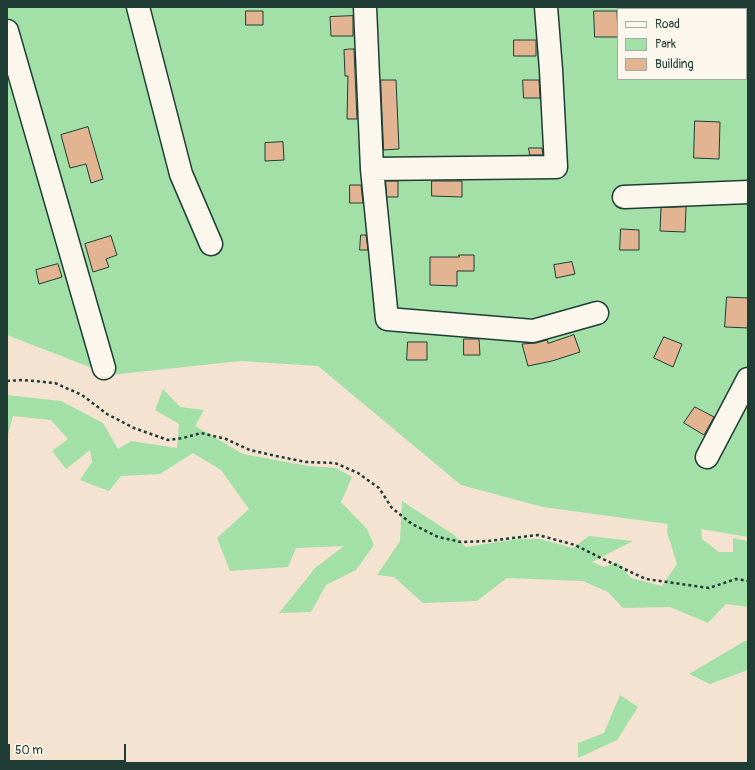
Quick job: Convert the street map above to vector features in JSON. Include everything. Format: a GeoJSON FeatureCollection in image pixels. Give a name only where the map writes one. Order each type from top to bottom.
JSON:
{"type":"FeatureCollection","features":[{"type":"Feature","properties":{"kind":"lane"},"geometry":{"type":"LineString","coordinates":[[138,7],[181,174],[211,244]]}},
{"type":"Feature","properties":{"kind":"lane"},"geometry":{"type":"LineString","coordinates":[[365,7],[372,169],[386,319],[533,331],[597,313]]}},
{"type":"Feature","properties":{"kind":"lane"},"geometry":{"type":"LineString","coordinates":[[372,169],[556,167],[546,7]]}},
{"type":"Feature","properties":{"kind":"lane"},"geometry":{"type":"LineString","coordinates":[[7,31],[104,368]]}},
{"type":"Feature","properties":{"kind":"lane"},"geometry":{"type":"LineString","coordinates":[[624,197],[748,192]]}},
{"type":"Feature","properties":{"kind":"lane"},"geometry":{"type":"LineString","coordinates":[[707,457],[748,379]]}},
{"type":"Feature","properties":{"kind":"path"},"geometry":{"type":"LineString","coordinates":[[7,381],[23,380],[55,383],[82,395],[107,414],[134,428],[168,440],[201,433],[226,439],[250,450],[276,456],[306,462],[335,463],[358,473],[379,488],[392,508],[412,524],[438,537],[461,542],[488,541],[538,535],[575,544],[646,579],[708,588],[736,579],[748,582]]}},
{"type":"Feature","properties":{"kind":"green space"},"geometry":{"type":"Polygon","coordinates":[[[7,7],[748,7],[748,537],[701,529],[702,539],[719,552],[733,552],[733,538],[748,541],[748,607],[726,604],[708,623],[670,607],[623,608],[608,592],[583,581],[507,578],[477,601],[423,603],[394,577],[377,575],[400,541],[402,501],[454,535],[466,547],[517,539],[540,539],[573,548],[589,536],[633,541],[592,562],[604,567],[617,562],[631,578],[662,586],[677,564],[667,532],[668,524],[543,507],[461,485],[318,366],[241,361],[110,375],[7,335],[7,7]]]}},
{"type":"Feature","properties":{"kind":"green space"},"geometry":{"type":"Polygon","coordinates":[[[163,389],[180,407],[204,410],[195,426],[243,454],[308,466],[336,468],[352,477],[341,502],[367,529],[374,545],[356,570],[326,585],[311,612],[279,613],[315,568],[344,546],[296,548],[288,567],[230,571],[217,538],[249,509],[221,470],[193,453],[160,474],[121,476],[109,491],[80,480],[92,462],[90,450],[66,469],[52,451],[68,439],[51,420],[13,416],[7,438],[7,395],[61,401],[103,423],[118,449],[131,441],[177,448],[179,424],[155,410],[163,389]]]}},
{"type":"Feature","properties":{"kind":"green space"},"geometry":{"type":"Polygon","coordinates":[[[748,640],[748,670],[710,684],[689,674],[743,642],[748,640]]]}},
{"type":"Feature","properties":{"kind":"green space"},"geometry":{"type":"Polygon","coordinates":[[[620,695],[638,707],[617,740],[578,758],[578,743],[604,733],[620,695]]]}},
{"type":"Feature","properties":{"kind":"building"},"geometry":{"type":"Polygon","coordinates":[[[246,11],[263,11],[263,25],[246,25],[246,11]]]}},
{"type":"Feature","properties":{"kind":"building"},"geometry":{"type":"Polygon","coordinates":[[[594,11],[617,11],[617,37],[595,37],[594,11]]]}},
{"type":"Feature","properties":{"kind":"building"},"geometry":{"type":"Polygon","coordinates":[[[353,16],[353,36],[331,36],[330,17],[353,16]]]}},
{"type":"Feature","properties":{"kind":"building"},"geometry":{"type":"Polygon","coordinates":[[[514,40],[536,40],[536,56],[514,56],[514,40]]]}},
{"type":"Feature","properties":{"kind":"building"},"geometry":{"type":"Polygon","coordinates":[[[354,49],[357,119],[347,119],[348,76],[345,76],[344,50],[354,49]]]}},
{"type":"Feature","properties":{"kind":"building"},"geometry":{"type":"Polygon","coordinates":[[[381,80],[396,80],[399,149],[384,150],[381,80]]]}},
{"type":"Feature","properties":{"kind":"building"},"geometry":{"type":"Polygon","coordinates":[[[523,80],[539,80],[540,98],[524,98],[523,80]]]}},
{"type":"Feature","properties":{"kind":"building"},"geometry":{"type":"Polygon","coordinates":[[[695,121],[720,122],[719,159],[694,158],[695,121]]]}},
{"type":"Feature","properties":{"kind":"building"},"geometry":{"type":"Polygon","coordinates":[[[88,127],[103,179],[91,183],[86,164],[70,168],[61,135],[88,127]]]}},
{"type":"Feature","properties":{"kind":"building"},"geometry":{"type":"Polygon","coordinates":[[[283,142],[284,160],[265,161],[265,143],[283,142]]]}},
{"type":"Feature","properties":{"kind":"building"},"geometry":{"type":"Polygon","coordinates":[[[529,148],[542,148],[543,155],[530,155],[529,148]]]}},
{"type":"Feature","properties":{"kind":"building"},"geometry":{"type":"Polygon","coordinates":[[[386,181],[398,181],[398,197],[387,197],[386,181]]]}},
{"type":"Feature","properties":{"kind":"building"},"geometry":{"type":"Polygon","coordinates":[[[432,181],[462,181],[462,197],[432,196],[432,181]]]}},
{"type":"Feature","properties":{"kind":"building"},"geometry":{"type":"Polygon","coordinates":[[[350,185],[361,185],[363,203],[350,203],[350,185]]]}},
{"type":"Feature","properties":{"kind":"building"},"geometry":{"type":"Polygon","coordinates":[[[686,207],[685,232],[660,231],[661,208],[686,207]]]}},
{"type":"Feature","properties":{"kind":"building"},"geometry":{"type":"Polygon","coordinates":[[[621,229],[639,230],[639,250],[620,250],[621,229]]]}},
{"type":"Feature","properties":{"kind":"building"},"geometry":{"type":"Polygon","coordinates":[[[361,235],[366,235],[368,250],[360,250],[361,235]]]}},
{"type":"Feature","properties":{"kind":"building"},"geometry":{"type":"Polygon","coordinates":[[[111,236],[117,255],[106,259],[109,267],[93,272],[85,244],[111,236]]]}},
{"type":"Feature","properties":{"kind":"building"},"geometry":{"type":"Polygon","coordinates":[[[459,255],[474,255],[474,271],[457,271],[457,286],[430,285],[430,257],[459,257],[459,255]]]}},
{"type":"Feature","properties":{"kind":"building"},"geometry":{"type":"Polygon","coordinates":[[[572,262],[575,274],[556,278],[554,265],[572,262]]]}},
{"type":"Feature","properties":{"kind":"building"},"geometry":{"type":"Polygon","coordinates":[[[58,264],[62,277],[39,284],[36,270],[58,264]]]}},
{"type":"Feature","properties":{"kind":"building"},"geometry":{"type":"Polygon","coordinates":[[[727,297],[748,298],[748,328],[725,327],[727,297]]]}},
{"type":"Feature","properties":{"kind":"building"},"geometry":{"type":"Polygon","coordinates":[[[574,335],[580,352],[552,361],[528,366],[522,344],[536,343],[547,340],[548,343],[574,335]]]}},
{"type":"Feature","properties":{"kind":"building"},"geometry":{"type":"Polygon","coordinates":[[[664,337],[682,344],[673,367],[654,358],[664,337]]]}},
{"type":"Feature","properties":{"kind":"building"},"geometry":{"type":"Polygon","coordinates":[[[464,339],[479,339],[480,355],[464,355],[464,339]]]}},
{"type":"Feature","properties":{"kind":"building"},"geometry":{"type":"Polygon","coordinates":[[[408,342],[427,342],[427,360],[407,360],[408,342]]]}},
{"type":"Feature","properties":{"kind":"building"},"geometry":{"type":"Polygon","coordinates":[[[695,407],[714,417],[704,435],[684,423],[695,407]]]}}]}
